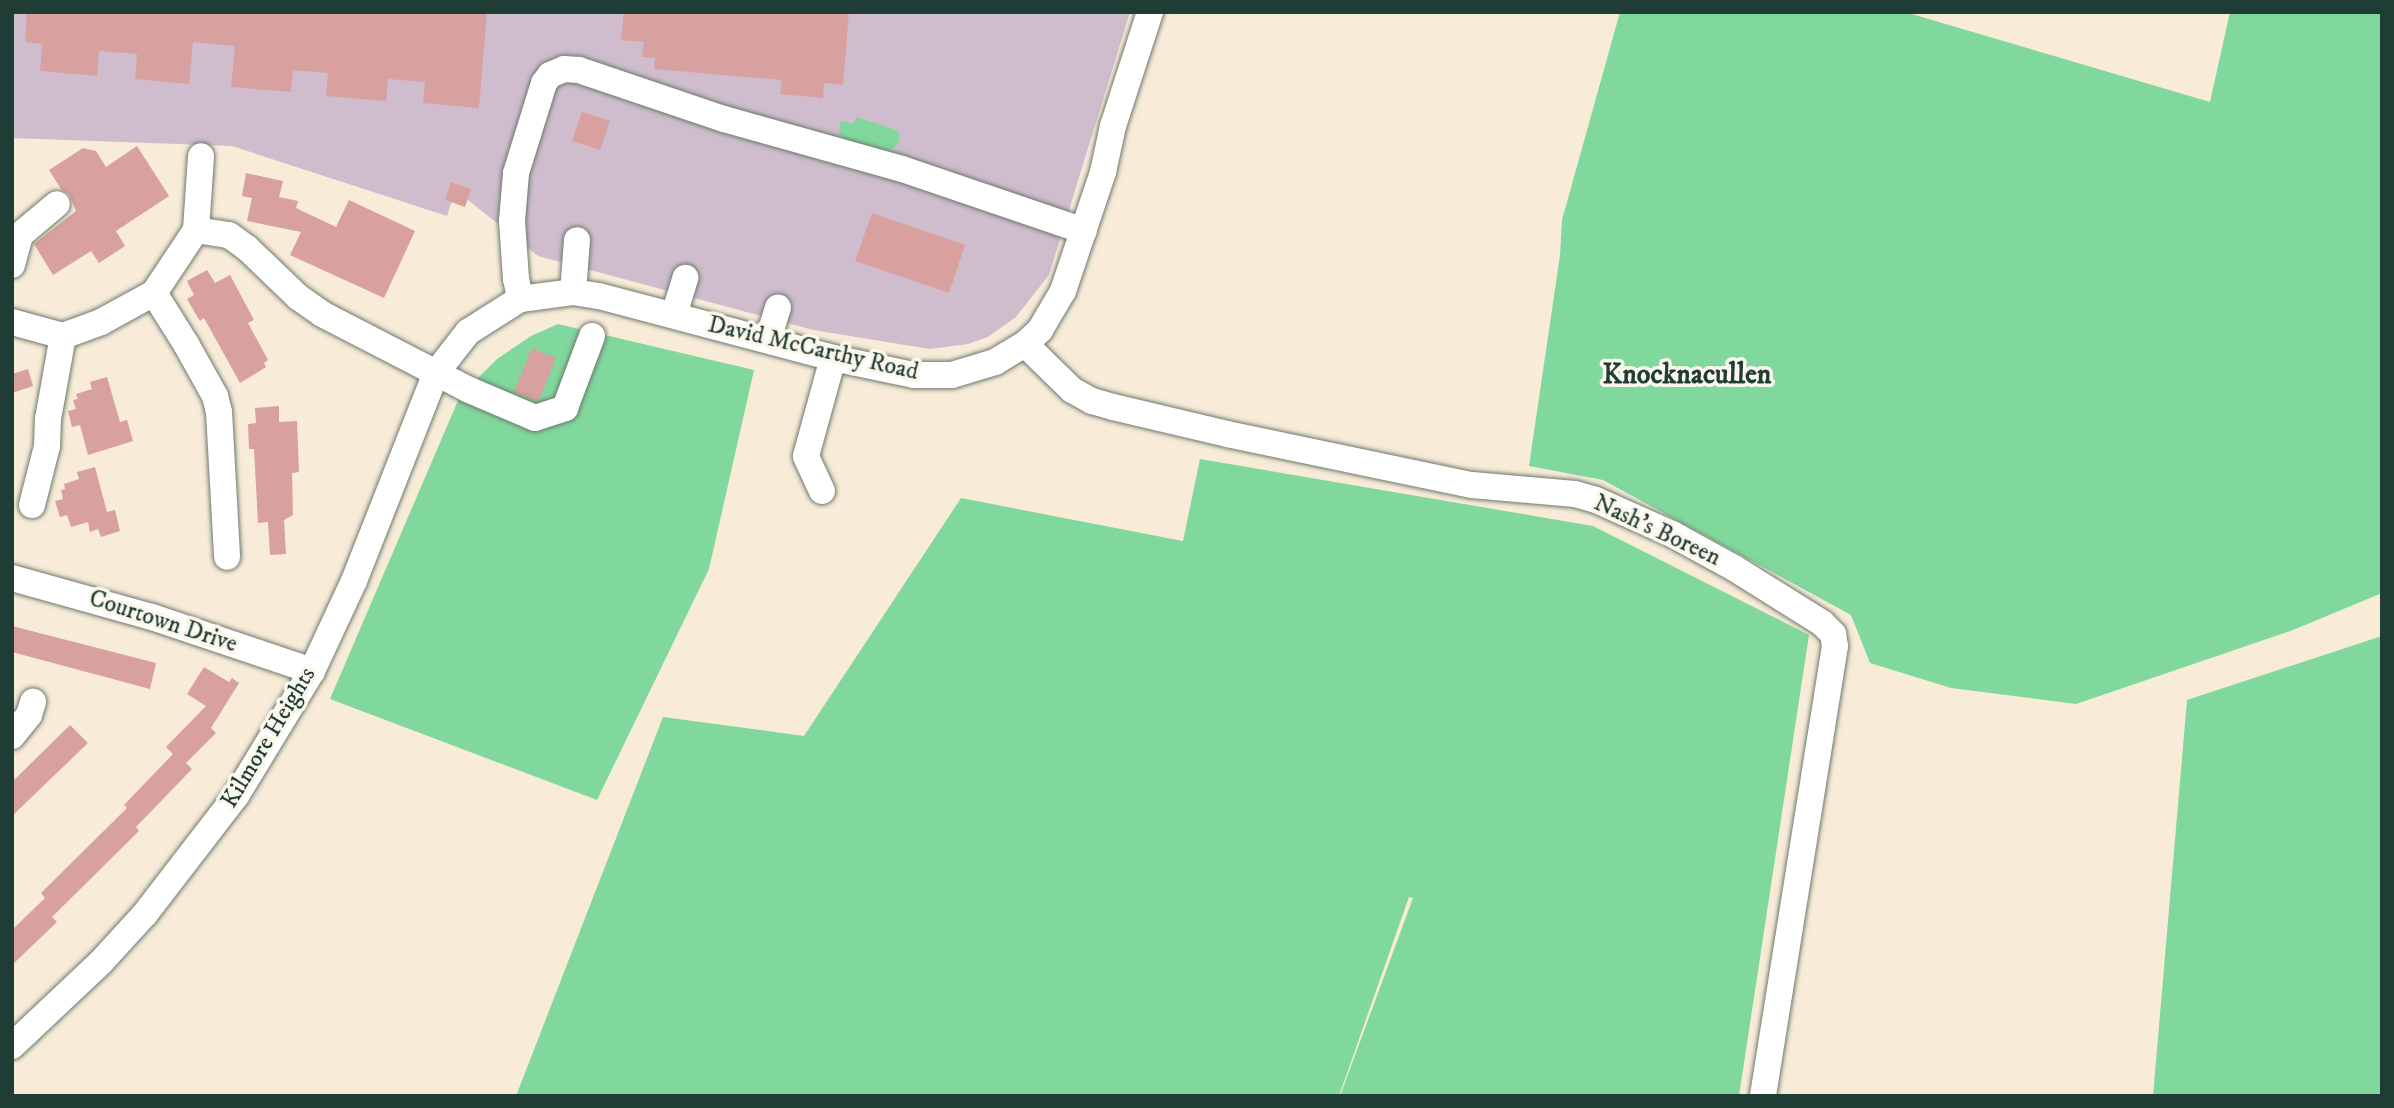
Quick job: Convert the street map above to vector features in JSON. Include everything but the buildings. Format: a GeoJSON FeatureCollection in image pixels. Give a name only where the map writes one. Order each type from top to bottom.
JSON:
{"type":"FeatureCollection","features":[{"type":"Feature","properties":{"kind":"street","name":"David McCarthy Road"},"geometry":{"type":"LineString","coordinates":[[436,373],[468,332],[520,299],[573,292],[674,315],[832,358],[914,376],[952,375],[987,366],[1025,344],[1053,312],[1084,231],[1103,172],[1112,126],[1150,12]]}},
{"type":"Feature","properties":{"kind":"street","name":"David McCarthy Road"},"geometry":{"type":"LineString","coordinates":[[1103,172],[1128,130],[1169,12]]}},
{"type":"Feature","properties":{"kind":"street"},"geometry":{"type":"LineString","coordinates":[[520,299],[512,221],[516,173],[536,105],[550,75],[565,69],[579,70],[724,119],[902,169],[1084,231]]}},
{"type":"Feature","properties":{"kind":"street"},"geometry":{"type":"LineString","coordinates":[[12,321],[64,336],[101,322],[154,293],[196,230],[201,156]]}},
{"type":"Feature","properties":{"kind":"street"},"geometry":{"type":"LineString","coordinates":[[12,265],[20,235],[57,204]]}},
{"type":"Feature","properties":{"kind":"street"},"geometry":{"type":"LineString","coordinates":[[196,230],[229,235],[247,248],[298,297],[322,314],[436,373],[535,418],[565,408],[592,336]]}},
{"type":"Feature","properties":{"kind":"street"},"geometry":{"type":"LineString","coordinates":[[573,292],[577,240]]}},
{"type":"Feature","properties":{"kind":"street"},"geometry":{"type":"LineString","coordinates":[[674,315],[685,278]]}},
{"type":"Feature","properties":{"kind":"street"},"geometry":{"type":"LineString","coordinates":[[154,293],[215,396],[219,412],[226,557]]}},
{"type":"Feature","properties":{"kind":"street"},"geometry":{"type":"LineString","coordinates":[[768,340],[778,308]]}},
{"type":"Feature","properties":{"kind":"street"},"geometry":{"type":"LineString","coordinates":[[32,505],[47,446],[48,419],[64,336]]}},
{"type":"Feature","properties":{"kind":"street","name":"Nash's Boreen"},"geometry":{"type":"LineString","coordinates":[[1025,344],[1072,390],[1092,401],[1112,407],[1227,435],[1472,485],[1575,494],[1595,500],[1672,534],[1734,568],[1822,623],[1833,634],[1835,646],[1763,1096]]}},
{"type":"Feature","properties":{"kind":"street"},"geometry":{"type":"LineString","coordinates":[[822,491],[806,456],[832,358]]}},
{"type":"Feature","properties":{"kind":"street","name":"Kilmore Heights"},"geometry":{"type":"LineString","coordinates":[[12,1046],[101,962],[198,848],[236,796],[312,671],[354,581],[436,373]]}},
{"type":"Feature","properties":{"kind":"street","name":"Courtown Drive"},"geometry":{"type":"LineString","coordinates":[[12,578],[152,617],[312,671]]}},
{"type":"Feature","properties":{"kind":"street"},"geometry":{"type":"LineString","coordinates":[[12,736],[29,715],[33,702]]}},
{"type":"Feature","properties":{"kind":"shaded area"},"geometry":{"type":"Polygon","coordinates":[[[12,12],[1130,12],[1049,275],[1016,317],[988,337],[968,344],[930,349],[813,330],[538,256],[468,200],[454,194],[447,216],[232,146],[12,138],[12,12]]]}},
{"type":"Feature","properties":{"kind":"green space"},"geometry":{"type":"Polygon","coordinates":[[[1620,12],[1905,12],[2210,102],[2230,12],[2382,12],[2382,593],[2293,630],[2076,704],[1951,688],[1870,663],[1851,615],[1603,480],[1529,466],[1560,255],[1562,220],[1620,12]]]}},
{"type":"Feature","properties":{"kind":"green space"},"geometry":{"type":"Polygon","coordinates":[[[856,117],[894,129],[900,134],[898,144],[885,154],[846,141],[839,133],[840,121],[854,124],[856,117]]]}},
{"type":"Feature","properties":{"kind":"green space"},"geometry":{"type":"Polygon","coordinates":[[[558,324],[754,370],[709,569],[597,800],[330,699],[460,396],[497,359],[531,336],[558,324]]]}},
{"type":"Feature","properties":{"kind":"green space"},"geometry":{"type":"Polygon","coordinates":[[[1200,459],[1593,526],[1809,635],[1739,1096],[1340,1096],[1413,898],[1409,897],[1339,1096],[516,1096],[663,717],[804,736],[961,498],[1183,541],[1200,459]]]}},
{"type":"Feature","properties":{"kind":"green space"},"geometry":{"type":"Polygon","coordinates":[[[2382,636],[2382,1096],[2153,1096],[2187,700],[2382,636]]]}},
{"type":"Feature","properties":{"kind":"district","name":"Knocknacullen"},"geometry":{"type":"Point","coordinates":[1687,375]}}]}
